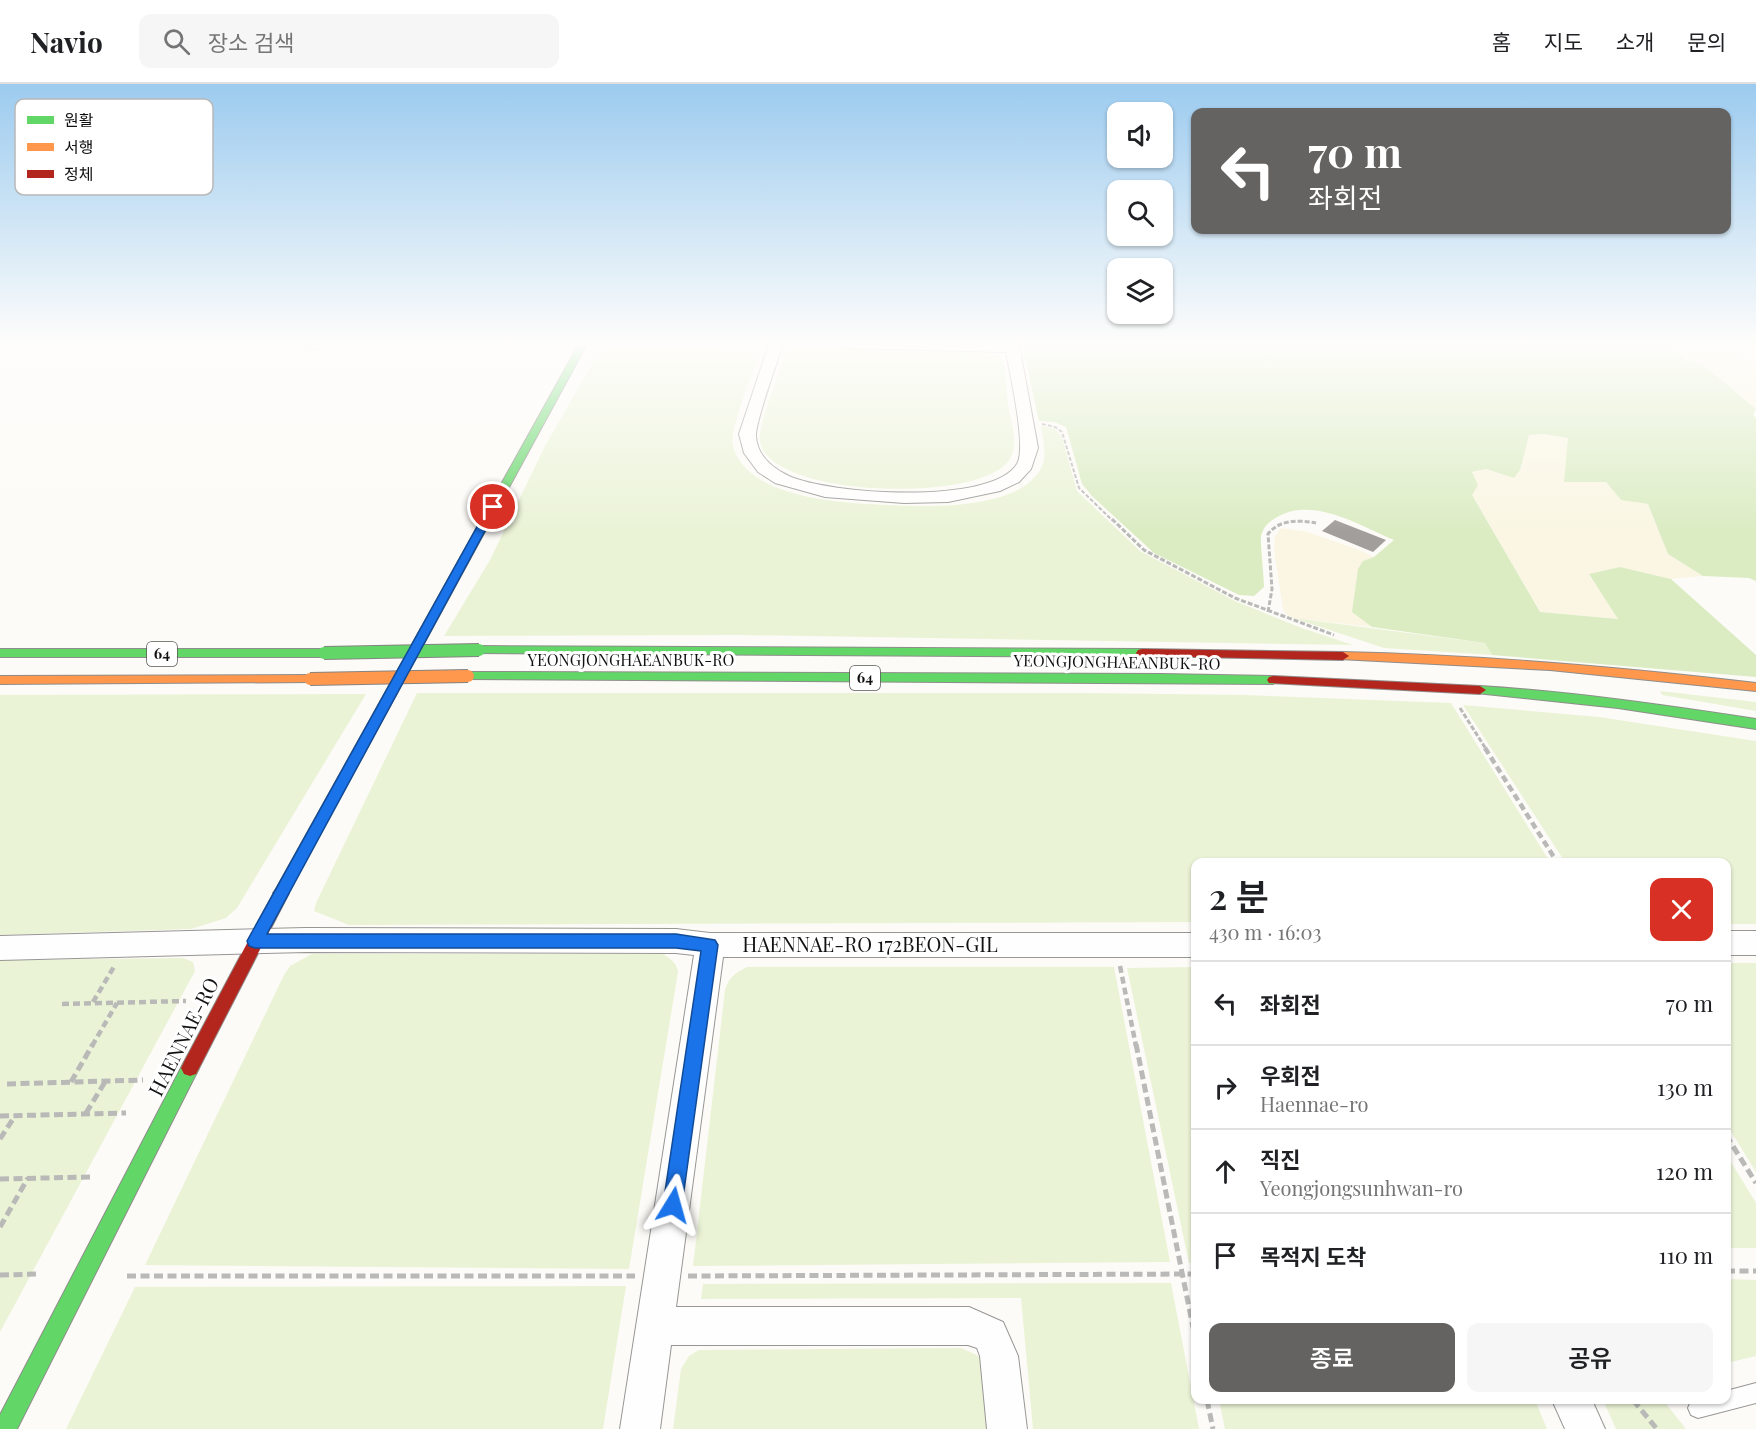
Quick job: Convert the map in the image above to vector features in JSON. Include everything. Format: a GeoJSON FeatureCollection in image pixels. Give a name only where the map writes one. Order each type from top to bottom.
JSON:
{"type":"FeatureCollection","features":[{"type":"Feature","properties":{"kind":"main road","name":"HAENNAE-RO"},"geometry":{"type":"LineString","coordinates":[[5,1429],[255,941],[548,407]]}},
{"type":"Feature","properties":{"kind":"main road","name":"YEONGJONGHAEANBUK-RO"},"geometry":{"type":"LineString","coordinates":[[0,653],[324,653],[479,650],[1393,657],[1618,671],[1756,687]]}},
{"type":"Feature","properties":{"kind":"main road","name":"YEONGJONGHAEANBUK-RO"},"geometry":{"type":"LineString","coordinates":[[0,680],[468,676],[1117,677],[1262,680],[1415,685],[1535,693],[1657,708],[1756,724]]}},
{"type":"Feature","properties":{"kind":"street"},"geometry":{"type":"LineString","coordinates":[[755,407],[748,428],[747,441],[754,457],[772,473],[802,487],[844,494],[943,498],[979,492],[1004,482],[1023,468],[1028,461],[1030,448],[1023,407]]}},
{"type":"Feature","properties":{"kind":"street","name":"HAENNAE-RO 172BEON-GIL"},"geometry":{"type":"LineString","coordinates":[[0,948],[255,941],[664,941],[710,945],[1191,945]]}},
{"type":"Feature","properties":{"kind":"street"},"geometry":{"type":"LineString","coordinates":[[1731,943],[1756,943]]}},
{"type":"Feature","properties":{"kind":"street"},"geometry":{"type":"LineString","coordinates":[[640,1429],[710,945]]}},
{"type":"Feature","properties":{"kind":"street"},"geometry":{"type":"LineString","coordinates":[[656,1326],[969,1326],[990,1335],[999,1356],[1007,1429]]}},
{"type":"Feature","properties":{"kind":"street"},"geometry":{"type":"LineString","coordinates":[[1574,1404],[1585,1429]]}},
{"type":"Feature","properties":{"kind":"lane"},"geometry":{"type":"LineString","coordinates":[[1731,1399],[1756,1393]]}},
{"type":"Feature","properties":{"kind":"lane"},"geometry":{"type":"LineString","coordinates":[[1698,1408],[1713,1404]]}},
{"type":"Feature","properties":{"kind":"path"},"geometry":{"type":"LineString","coordinates":[[1037,424],[1055,427],[1062,432],[1079,488],[1136,543],[1173,566],[1268,612],[1338,636]]}},
{"type":"Feature","properties":{"kind":"path"},"geometry":{"type":"LineString","coordinates":[[1268,612],[1272,589],[1268,534],[1272,527],[1279,524],[1304,521],[1316,523]]}},
{"type":"Feature","properties":{"kind":"path"},"geometry":{"type":"LineString","coordinates":[[1459,705],[1555,858]]}},
{"type":"Feature","properties":{"kind":"path"},"geometry":{"type":"LineString","coordinates":[[92,1003],[116,962]]}},
{"type":"Feature","properties":{"kind":"path"},"geometry":{"type":"LineString","coordinates":[[1119,963],[1191,1318]]}},
{"type":"Feature","properties":{"kind":"path"},"geometry":{"type":"LineString","coordinates":[[62,1004],[186,1001]]}},
{"type":"Feature","properties":{"kind":"path"},"geometry":{"type":"LineString","coordinates":[[70,1082],[118,1003]]}},
{"type":"Feature","properties":{"kind":"path"},"geometry":{"type":"LineString","coordinates":[[7,1084],[143,1080]]}},
{"type":"Feature","properties":{"kind":"path"},"geometry":{"type":"LineString","coordinates":[[86,1114],[105,1082]]}},
{"type":"Feature","properties":{"kind":"path"},"geometry":{"type":"LineString","coordinates":[[0,1116],[126,1113]]}},
{"type":"Feature","properties":{"kind":"path"},"geometry":{"type":"LineString","coordinates":[[0,1139],[15,1116]]}},
{"type":"Feature","properties":{"kind":"path"},"geometry":{"type":"LineString","coordinates":[[1731,1143],[1756,1183]]}},
{"type":"Feature","properties":{"kind":"path"},"geometry":{"type":"LineString","coordinates":[[0,1179],[91,1177]]}},
{"type":"Feature","properties":{"kind":"path"},"geometry":{"type":"LineString","coordinates":[[0,1227],[28,1178]]}},
{"type":"Feature","properties":{"kind":"path"},"geometry":{"type":"LineString","coordinates":[[1731,1271],[1756,1271]]}},
{"type":"Feature","properties":{"kind":"path"},"geometry":{"type":"LineString","coordinates":[[0,1275],[39,1274]]}},
{"type":"Feature","properties":{"kind":"path"},"geometry":{"type":"LineString","coordinates":[[684,1276],[1191,1274]]}},
{"type":"Feature","properties":{"kind":"path"},"geometry":{"type":"LineString","coordinates":[[127,1276],[636,1276]]}},
{"type":"Feature","properties":{"kind":"path"},"geometry":{"type":"LineString","coordinates":[[1208,1404],[1213,1429]]}},
{"type":"Feature","properties":{"kind":"path"},"geometry":{"type":"LineString","coordinates":[[1636,1404],[1657,1429]]}},
{"type":"Feature","properties":{"kind":"shaded area"},"geometry":{"type":"Polygon","coordinates":[[[1544,434],[1568,438],[1621,500],[1648,504],[1668,554],[1703,576],[1671,579],[1620,567],[1589,575],[1619,619],[1540,612],[1472,495],[1472,473],[1486,469],[1514,478],[1520,470],[1529,435],[1544,434]]]}},
{"type":"Feature","properties":{"kind":"shaded area"},"geometry":{"type":"Polygon","coordinates":[[[1281,528],[1307,532],[1374,557],[1363,561],[1352,612],[1372,627],[1293,618],[1286,614],[1283,609],[1274,550],[1275,536],[1281,528]]]}},
{"type":"Feature","properties":{"kind":"green space"},"geometry":{"type":"Polygon","coordinates":[[[567,407],[741,407],[734,428],[733,446],[742,464],[757,477],[799,495],[822,499],[868,504],[924,506],[972,503],[994,499],[1015,491],[1031,481],[1042,466],[1044,446],[1041,426],[1055,429],[1062,437],[1077,491],[1140,551],[1235,601],[1299,627],[1353,645],[739,635],[444,636],[490,560],[545,446],[567,407]]]}},
{"type":"Feature","properties":{"kind":"green space"},"geometry":{"type":"Polygon","coordinates":[[[768,407],[1008,407],[1014,432],[1014,446],[1010,459],[992,473],[961,483],[922,488],[879,488],[837,484],[800,475],[773,461],[760,442],[768,407]]]}},
{"type":"Feature","properties":{"kind":"green space"},"geometry":{"type":"Polygon","coordinates":[[[1036,407],[1753,407],[1756,409],[1753,415],[1756,418],[1756,581],[1749,578],[1703,576],[1668,554],[1648,504],[1621,500],[1606,482],[1564,482],[1568,438],[1544,434],[1529,435],[1520,470],[1514,478],[1486,469],[1472,472],[1478,485],[1472,495],[1540,612],[1618,619],[1589,574],[1620,567],[1671,579],[1756,655],[1756,677],[1492,655],[1485,643],[1372,627],[1352,612],[1358,569],[1363,561],[1374,557],[1394,540],[1352,521],[1322,512],[1293,511],[1279,516],[1268,524],[1261,536],[1264,587],[1254,596],[1239,595],[1154,553],[1082,484],[1066,427],[1054,422],[1039,421],[1036,407]]]}},
{"type":"Feature","properties":{"kind":"green space"},"geometry":{"type":"Polygon","coordinates":[[[1293,618],[1485,643],[1492,655],[1384,648],[1293,618]]]}},
{"type":"Feature","properties":{"kind":"green space"},"geometry":{"type":"Polygon","coordinates":[[[1660,691],[1756,702],[1756,711],[1662,695],[1660,691]]]}},
{"type":"Feature","properties":{"kind":"green space"},"geometry":{"type":"Polygon","coordinates":[[[417,693],[1087,693],[1244,695],[1451,703],[1548,858],[1191,858],[1191,922],[349,925],[314,911],[417,693]]]}},
{"type":"Feature","properties":{"kind":"green space"},"geometry":{"type":"Polygon","coordinates":[[[366,694],[237,908],[226,918],[191,929],[0,935],[0,695],[366,694]]]}},
{"type":"Feature","properties":{"kind":"green space"},"geometry":{"type":"Polygon","coordinates":[[[1463,705],[1599,717],[1756,741],[1756,924],[1731,924],[1731,858],[1562,858],[1463,705]]]}},
{"type":"Feature","properties":{"kind":"green space"},"geometry":{"type":"Polygon","coordinates":[[[312,954],[663,954],[673,961],[678,972],[629,1269],[145,1265],[284,975],[290,966],[312,954]]]}},
{"type":"Feature","properties":{"kind":"green space"},"geometry":{"type":"Polygon","coordinates":[[[183,958],[193,962],[195,971],[0,1332],[0,960],[183,958]]]}},
{"type":"Feature","properties":{"kind":"green space"},"geometry":{"type":"Polygon","coordinates":[[[1731,963],[1756,963],[1756,1172],[1731,1131],[1731,963]]]}},
{"type":"Feature","properties":{"kind":"green space"},"geometry":{"type":"Polygon","coordinates":[[[747,967],[1114,967],[1170,1262],[693,1266],[725,990],[733,976],[747,967]]]}},
{"type":"Feature","properties":{"kind":"green space"},"geometry":{"type":"Polygon","coordinates":[[[1191,967],[1191,1263],[1189,1263],[1127,968],[1191,967]]]}},
{"type":"Feature","properties":{"kind":"green space"},"geometry":{"type":"Polygon","coordinates":[[[1731,1162],[1756,1203],[1756,1248],[1731,1248],[1731,1162]]]}},
{"type":"Feature","properties":{"kind":"green space"},"geometry":{"type":"Polygon","coordinates":[[[1731,1279],[1756,1280],[1756,1356],[1731,1362],[1731,1279]]]}},
{"type":"Feature","properties":{"kind":"green space"},"geometry":{"type":"Polygon","coordinates":[[[1171,1283],[1191,1387],[1191,1404],[1194,1404],[1199,1429],[1033,1429],[1021,1298],[701,1299],[703,1284],[1171,1283]]]}},
{"type":"Feature","properties":{"kind":"green space"},"geometry":{"type":"Polygon","coordinates":[[[626,1286],[603,1429],[66,1429],[135,1287],[626,1286]]]}},
{"type":"Feature","properties":{"kind":"green space"},"geometry":{"type":"Polygon","coordinates":[[[961,1348],[979,1356],[983,1364],[988,1429],[673,1429],[681,1369],[689,1356],[699,1350],[961,1348]]]}},
{"type":"Feature","properties":{"kind":"green space"},"geometry":{"type":"Polygon","coordinates":[[[1220,1404],[1537,1404],[1547,1429],[1225,1429],[1220,1404]]]}},
{"type":"Feature","properties":{"kind":"green space"},"geometry":{"type":"Polygon","coordinates":[[[1605,1404],[1666,1404],[1686,1429],[1616,1429],[1605,1404]]]}},
{"type":"Feature","properties":{"kind":"building"},"geometry":{"type":"Polygon","coordinates":[[[1335,520],[1386,540],[1373,552],[1322,531],[1335,520]]]}},
{"type":"Feature","properties":{"kind":"traffic: fast"},"geometry":{"type":"LineString","coordinates":[[281,893],[548,407]]}},
{"type":"Feature","properties":{"kind":"traffic: fast"},"geometry":{"type":"LineString","coordinates":[[479,650],[1142,653]]}},
{"type":"Feature","properties":{"kind":"traffic: fast"},"geometry":{"type":"LineString","coordinates":[[324,653],[479,650]]}},
{"type":"Feature","properties":{"kind":"traffic: fast"},"geometry":{"type":"LineString","coordinates":[[0,653],[324,653]]}},
{"type":"Feature","properties":{"kind":"traffic: fast"},"geometry":{"type":"LineString","coordinates":[[468,676],[1273,680]]}},
{"type":"Feature","properties":{"kind":"traffic: fast"},"geometry":{"type":"LineString","coordinates":[[1480,690],[1584,699],[1756,724]]}},
{"type":"Feature","properties":{"kind":"traffic: fast"},"geometry":{"type":"LineString","coordinates":[[5,1429],[190,1068]]}},
{"type":"Feature","properties":{"kind":"traffic: slow"},"geometry":{"type":"LineString","coordinates":[[1343,656],[1446,659],[1550,666],[1756,687]]}},
{"type":"Feature","properties":{"kind":"traffic: slow"},"geometry":{"type":"LineString","coordinates":[[310,679],[468,676]]}},
{"type":"Feature","properties":{"kind":"traffic: slow"},"geometry":{"type":"LineString","coordinates":[[0,680],[310,679]]}},
{"type":"Feature","properties":{"kind":"traffic: jam"},"geometry":{"type":"LineString","coordinates":[[1142,653],[1343,656]]}},
{"type":"Feature","properties":{"kind":"traffic: jam"},"geometry":{"type":"LineString","coordinates":[[1273,680],[1480,690]]}},
{"type":"Feature","properties":{"kind":"traffic: jam"},"geometry":{"type":"LineString","coordinates":[[190,1068],[281,893]]}},
{"type":"Feature","properties":{"kind":"route"},"geometry":{"type":"LineString","coordinates":[[493,507],[255,941],[676,941],[710,945],[673,1205]]}}]}
